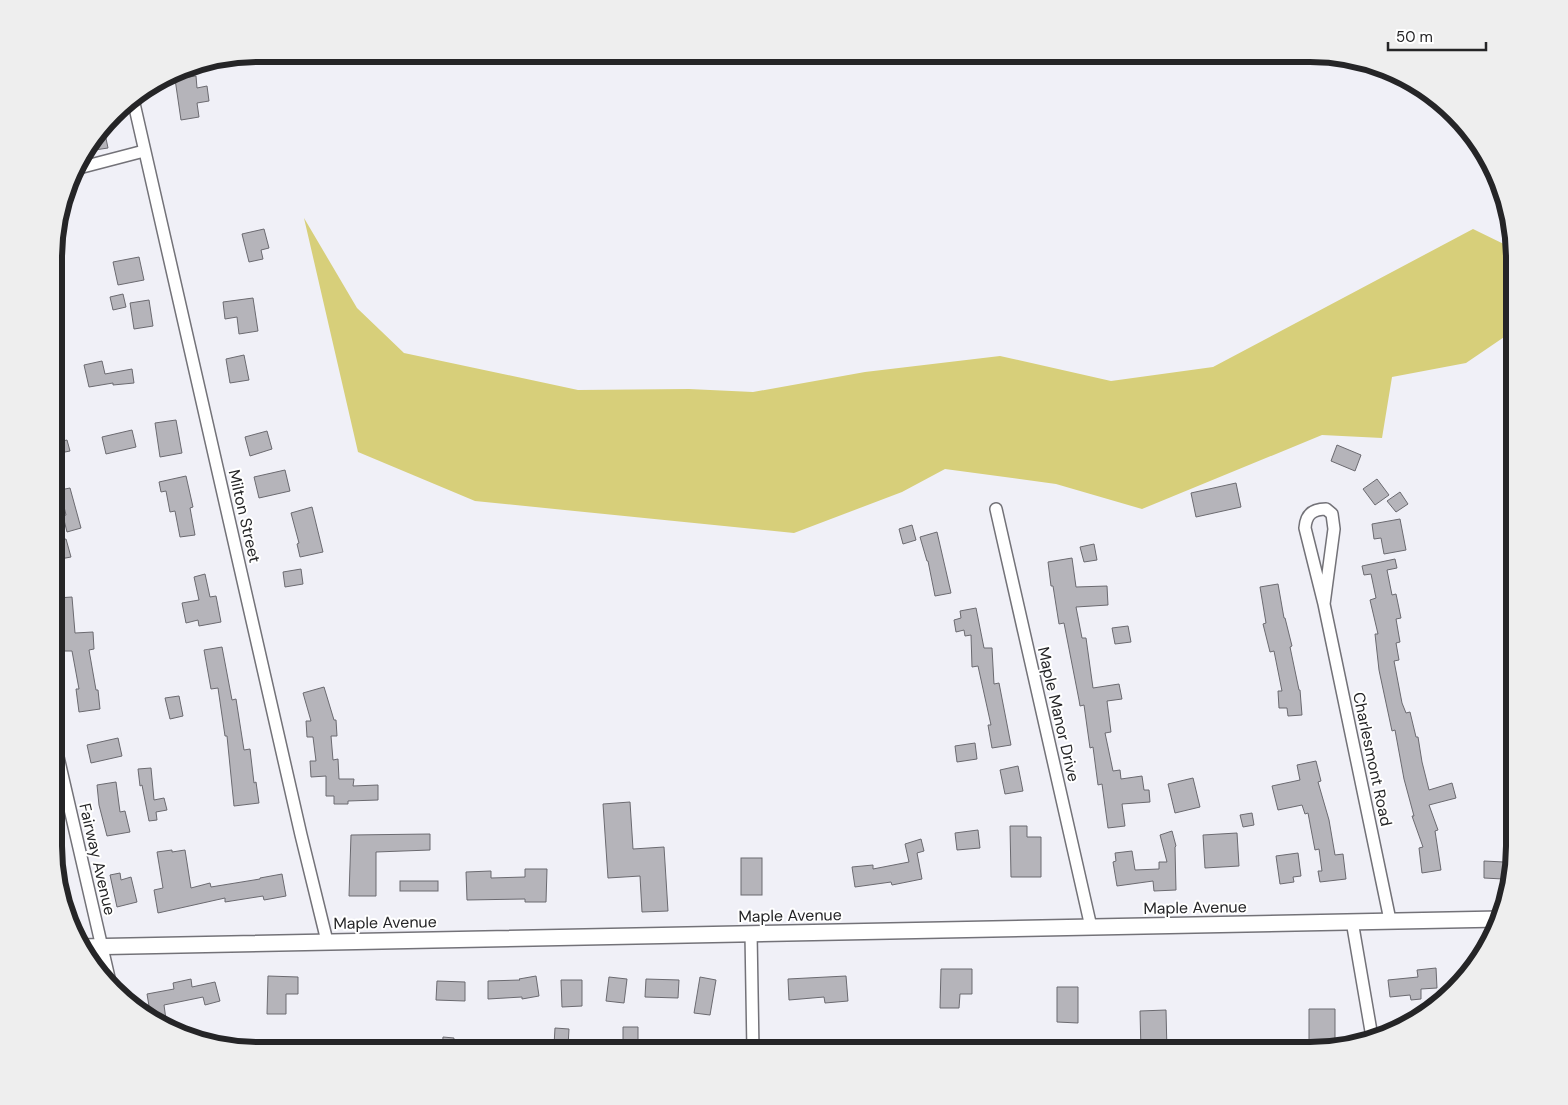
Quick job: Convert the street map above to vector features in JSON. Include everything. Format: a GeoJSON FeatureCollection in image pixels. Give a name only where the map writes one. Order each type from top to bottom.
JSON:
{"type":"FeatureCollection","features":[{"type":"Feature","properties":{"kind":"main road","name":"Maple Avenue"},"geometry":{"type":"LineString","coordinates":[[91,947],[1492,919]]}},
{"type":"Feature","properties":{"kind":"street","name":"Milton Street"},"geometry":{"type":"LineString","coordinates":[[135,107],[299,828],[327,941]]}},
{"type":"Feature","properties":{"kind":"street"},"geometry":{"type":"LineString","coordinates":[[86,165],[144,151]]}},
{"type":"Feature","properties":{"kind":"street","name":"Maple Manor Drive"},"geometry":{"type":"LineString","coordinates":[[996,508],[1091,926]]}},
{"type":"Feature","properties":{"kind":"street","name":"Charlesmont Road"},"geometry":{"type":"LineString","coordinates":[[1324,604],[1334,529],[1332,514],[1326,509],[1317,509],[1310,513],[1305,520],[1305,528],[1324,604],[1390,920]]}},
{"type":"Feature","properties":{"kind":"street","name":"Fairway Avenue"},"geometry":{"type":"LineString","coordinates":[[62,770],[108,972]]}},
{"type":"Feature","properties":{"kind":"street"},"geometry":{"type":"LineString","coordinates":[[1352,921],[1371,1033]]}},
{"type":"Feature","properties":{"kind":"street"},"geometry":{"type":"LineString","coordinates":[[751,933],[753,1042]]}},
{"type":"Feature","properties":{"kind":"shaded area"},"geometry":{"type":"Polygon","coordinates":[[[304,218],[357,308],[404,353],[578,390],[689,389],[753,392],[865,372],[1000,356],[1111,381],[1213,367],[1473,229],[1505,245],[1506,336],[1466,363],[1392,377],[1382,438],[1322,435],[1142,509],[1056,484],[945,469],[902,492],[794,533],[475,501],[358,452],[304,218]]]}},
{"type":"Feature","properties":{"kind":"building"},"geometry":{"type":"Polygon","coordinates":[[[196,76],[197,88],[207,86],[209,101],[197,103],[199,117],[181,120],[175,81],[181,78],[196,76]]]}},
{"type":"Feature","properties":{"kind":"building"},"geometry":{"type":"Polygon","coordinates":[[[105,136],[108,148],[96,150],[105,136]]]}},
{"type":"Feature","properties":{"kind":"building"},"geometry":{"type":"Polygon","coordinates":[[[264,229],[269,248],[261,250],[263,259],[249,262],[242,234],[264,229]]]}},
{"type":"Feature","properties":{"kind":"building"},"geometry":{"type":"Polygon","coordinates":[[[139,257],[144,280],[118,285],[113,262],[139,257]]]}},
{"type":"Feature","properties":{"kind":"building"},"geometry":{"type":"Polygon","coordinates":[[[123,294],[126,307],[113,310],[110,297],[123,294]]]}},
{"type":"Feature","properties":{"kind":"building"},"geometry":{"type":"Polygon","coordinates":[[[253,298],[258,331],[239,334],[237,317],[225,319],[223,302],[253,298]]]}},
{"type":"Feature","properties":{"kind":"building"},"geometry":{"type":"Polygon","coordinates":[[[149,300],[153,326],[134,329],[130,303],[149,300]]]}},
{"type":"Feature","properties":{"kind":"building"},"geometry":{"type":"Polygon","coordinates":[[[244,355],[249,380],[230,383],[226,359],[244,355]]]}},
{"type":"Feature","properties":{"kind":"building"},"geometry":{"type":"Polygon","coordinates":[[[102,361],[105,374],[132,369],[134,383],[113,385],[113,383],[89,387],[84,365],[102,361]]]}},
{"type":"Feature","properties":{"kind":"building"},"geometry":{"type":"Polygon","coordinates":[[[176,420],[182,453],[160,457],[155,423],[176,420]]]}},
{"type":"Feature","properties":{"kind":"building"},"geometry":{"type":"Polygon","coordinates":[[[132,430],[136,447],[106,454],[102,437],[132,430]]]}},
{"type":"Feature","properties":{"kind":"building"},"geometry":{"type":"Polygon","coordinates":[[[267,431],[272,449],[250,456],[245,437],[267,431]]]}},
{"type":"Feature","properties":{"kind":"building"},"geometry":{"type":"Polygon","coordinates":[[[67,440],[70,451],[62,453],[62,441],[67,440]]]}},
{"type":"Feature","properties":{"kind":"building"},"geometry":{"type":"Polygon","coordinates":[[[1337,445],[1361,455],[1355,471],[1331,461],[1337,445]]]}},
{"type":"Feature","properties":{"kind":"building"},"geometry":{"type":"Polygon","coordinates":[[[285,470],[290,491],[259,498],[254,477],[285,470]]]}},
{"type":"Feature","properties":{"kind":"building"},"geometry":{"type":"Polygon","coordinates":[[[186,476],[193,507],[190,508],[195,535],[180,537],[175,511],[170,512],[166,491],[161,492],[159,482],[186,476]]]}},
{"type":"Feature","properties":{"kind":"building"},"geometry":{"type":"Polygon","coordinates":[[[1377,479],[1389,495],[1375,505],[1363,489],[1377,479]]]}},
{"type":"Feature","properties":{"kind":"building"},"geometry":{"type":"Polygon","coordinates":[[[1236,483],[1241,507],[1196,517],[1191,493],[1236,483]]]}},
{"type":"Feature","properties":{"kind":"building"},"geometry":{"type":"Polygon","coordinates":[[[70,488],[81,528],[67,532],[63,516],[66,515],[62,490],[70,488]]]}},
{"type":"Feature","properties":{"kind":"building"},"geometry":{"type":"Polygon","coordinates":[[[1400,492],[1408,504],[1396,512],[1387,501],[1400,492]]]}},
{"type":"Feature","properties":{"kind":"building"},"geometry":{"type":"Polygon","coordinates":[[[312,507],[323,552],[300,557],[297,544],[299,543],[291,513],[312,507]]]}},
{"type":"Feature","properties":{"kind":"building"},"geometry":{"type":"Polygon","coordinates":[[[1400,519],[1406,550],[1384,554],[1381,538],[1374,539],[1372,524],[1400,519]]]}},
{"type":"Feature","properties":{"kind":"building"},"geometry":{"type":"Polygon","coordinates":[[[912,525],[916,540],[903,544],[899,529],[912,525]]]}},
{"type":"Feature","properties":{"kind":"building"},"geometry":{"type":"Polygon","coordinates":[[[937,532],[951,593],[935,596],[928,561],[920,537],[937,532]]]}},
{"type":"Feature","properties":{"kind":"building"},"geometry":{"type":"Polygon","coordinates":[[[66,539],[71,557],[62,559],[62,540],[66,539]]]}},
{"type":"Feature","properties":{"kind":"building"},"geometry":{"type":"Polygon","coordinates":[[[1094,544],[1097,560],[1084,562],[1080,547],[1094,544]]]}},
{"type":"Feature","properties":{"kind":"building"},"geometry":{"type":"Polygon","coordinates":[[[1072,558],[1076,587],[1107,586],[1108,605],[1076,607],[1082,638],[1086,638],[1093,688],[1119,684],[1122,699],[1107,701],[1111,732],[1105,733],[1113,771],[1120,770],[1121,779],[1142,776],[1144,790],[1149,790],[1150,802],[1122,804],[1125,826],[1108,828],[1102,784],[1098,785],[1093,747],[1090,748],[1084,705],[1080,706],[1064,623],[1059,624],[1053,586],[1051,586],[1048,562],[1072,558]]]}},
{"type":"Feature","properties":{"kind":"building"},"geometry":{"type":"Polygon","coordinates":[[[1395,559],[1397,568],[1387,570],[1392,595],[1396,594],[1401,618],[1396,619],[1400,642],[1396,643],[1399,660],[1394,661],[1402,703],[1406,713],[1410,712],[1416,737],[1418,737],[1429,790],[1452,783],[1456,798],[1429,805],[1438,830],[1435,831],[1441,870],[1422,873],[1419,848],[1423,847],[1412,816],[1414,816],[1404,779],[1395,730],[1392,731],[1379,670],[1375,634],[1378,634],[1370,600],[1376,598],[1371,574],[1364,575],[1362,566],[1395,559]]]}},
{"type":"Feature","properties":{"kind":"building"},"geometry":{"type":"Polygon","coordinates":[[[301,569],[303,584],[285,587],[283,572],[301,569]]]}},
{"type":"Feature","properties":{"kind":"building"},"geometry":{"type":"Polygon","coordinates":[[[205,574],[210,597],[216,596],[221,622],[199,626],[198,620],[186,623],[182,603],[199,600],[194,577],[205,574]]]}},
{"type":"Feature","properties":{"kind":"building"},"geometry":{"type":"Polygon","coordinates":[[[1278,584],[1284,618],[1292,646],[1290,647],[1300,690],[1302,715],[1288,716],[1287,708],[1279,708],[1278,691],[1282,691],[1274,651],[1270,652],[1263,624],[1266,623],[1260,587],[1278,584]]]}},
{"type":"Feature","properties":{"kind":"building"},"geometry":{"type":"Polygon","coordinates":[[[72,597],[75,633],[93,632],[94,649],[89,650],[96,690],[98,690],[100,709],[79,712],[76,689],[79,689],[72,651],[62,651],[62,598],[72,597]]]}},
{"type":"Feature","properties":{"kind":"building"},"geometry":{"type":"Polygon","coordinates":[[[976,608],[984,648],[992,648],[994,684],[999,683],[1011,745],[992,748],[988,725],[991,725],[978,666],[972,667],[971,635],[965,636],[964,630],[956,632],[954,620],[961,618],[960,611],[976,608]]]}},
{"type":"Feature","properties":{"kind":"building"},"geometry":{"type":"Polygon","coordinates":[[[1128,626],[1131,642],[1115,644],[1112,628],[1128,626]]]}},
{"type":"Feature","properties":{"kind":"building"},"geometry":{"type":"Polygon","coordinates":[[[222,647],[232,700],[236,699],[244,750],[250,749],[254,783],[256,782],[259,803],[234,806],[227,736],[225,736],[218,688],[211,689],[204,650],[222,647]]]}},
{"type":"Feature","properties":{"kind":"building"},"geometry":{"type":"Polygon","coordinates":[[[324,687],[334,720],[336,720],[337,736],[331,736],[333,760],[338,759],[339,779],[354,779],[353,786],[378,785],[378,800],[348,801],[348,804],[334,804],[334,796],[326,796],[326,776],[311,777],[310,761],[316,761],[313,737],[307,737],[306,721],[311,721],[303,693],[324,687]]]}},
{"type":"Feature","properties":{"kind":"building"},"geometry":{"type":"Polygon","coordinates":[[[179,696],[183,716],[170,719],[165,698],[179,696]]]}},
{"type":"Feature","properties":{"kind":"building"},"geometry":{"type":"Polygon","coordinates":[[[118,738],[122,756],[91,763],[87,745],[118,738]]]}},
{"type":"Feature","properties":{"kind":"building"},"geometry":{"type":"Polygon","coordinates":[[[975,743],[977,759],[957,762],[955,746],[975,743]]]}},
{"type":"Feature","properties":{"kind":"building"},"geometry":{"type":"Polygon","coordinates":[[[1316,761],[1321,781],[1318,782],[1329,820],[1335,855],[1343,854],[1346,879],[1320,882],[1318,871],[1322,871],[1319,849],[1315,850],[1308,813],[1305,814],[1302,805],[1278,810],[1272,786],[1300,780],[1297,765],[1316,761]]]}},
{"type":"Feature","properties":{"kind":"building"},"geometry":{"type":"Polygon","coordinates":[[[1018,766],[1023,791],[1005,794],[1000,770],[1018,766]]]}},
{"type":"Feature","properties":{"kind":"building"},"geometry":{"type":"Polygon","coordinates":[[[151,768],[154,800],[164,798],[167,810],[156,812],[157,820],[149,821],[142,785],[140,786],[138,769],[151,768]]]}},
{"type":"Feature","properties":{"kind":"building"},"geometry":{"type":"Polygon","coordinates":[[[1193,778],[1200,807],[1175,813],[1168,784],[1193,778]]]}},
{"type":"Feature","properties":{"kind":"building"},"geometry":{"type":"Polygon","coordinates":[[[116,782],[120,812],[125,811],[130,832],[107,836],[99,805],[97,785],[116,782]]]}},
{"type":"Feature","properties":{"kind":"building"},"geometry":{"type":"Polygon","coordinates":[[[630,802],[633,849],[664,847],[668,911],[642,912],[640,876],[608,878],[603,804],[630,802]]]}},
{"type":"Feature","properties":{"kind":"building"},"geometry":{"type":"Polygon","coordinates":[[[1252,813],[1254,825],[1243,827],[1240,815],[1252,813]]]}},
{"type":"Feature","properties":{"kind":"building"},"geometry":{"type":"Polygon","coordinates":[[[1010,826],[1027,826],[1027,837],[1041,837],[1041,877],[1011,877],[1010,826]]]}},
{"type":"Feature","properties":{"kind":"building"},"geometry":{"type":"Polygon","coordinates":[[[978,830],[980,848],[957,850],[955,833],[978,830]]]}},
{"type":"Feature","properties":{"kind":"building"},"geometry":{"type":"Polygon","coordinates":[[[1172,831],[1176,846],[1176,890],[1154,891],[1153,881],[1117,886],[1113,862],[1116,861],[1115,853],[1132,851],[1135,870],[1159,869],[1159,862],[1167,862],[1160,835],[1172,831]]]}},
{"type":"Feature","properties":{"kind":"building"},"geometry":{"type":"Polygon","coordinates":[[[1237,833],[1239,866],[1205,868],[1203,835],[1237,833]]]}},
{"type":"Feature","properties":{"kind":"building"},"geometry":{"type":"Polygon","coordinates":[[[430,834],[430,850],[376,852],[376,896],[349,896],[351,835],[430,834]]]}},
{"type":"Feature","properties":{"kind":"building"},"geometry":{"type":"Polygon","coordinates":[[[921,839],[924,851],[917,853],[922,879],[892,885],[891,882],[855,887],[852,867],[873,865],[873,869],[909,862],[905,844],[921,839]]]}},
{"type":"Feature","properties":{"kind":"building"},"geometry":{"type":"Polygon","coordinates":[[[172,850],[172,852],[185,850],[191,888],[210,883],[211,887],[282,874],[286,896],[264,900],[263,896],[225,902],[225,898],[158,913],[154,890],[163,888],[157,852],[172,850]]]}},
{"type":"Feature","properties":{"kind":"building"},"geometry":{"type":"Polygon","coordinates":[[[1298,853],[1301,876],[1293,877],[1294,882],[1280,884],[1276,856],[1298,853]]]}},
{"type":"Feature","properties":{"kind":"building"},"geometry":{"type":"Polygon","coordinates":[[[741,858],[762,858],[762,895],[741,895],[741,858]]]}},
{"type":"Feature","properties":{"kind":"building"},"geometry":{"type":"Polygon","coordinates":[[[1484,861],[1504,862],[1503,879],[1484,878],[1484,861]]]}},
{"type":"Feature","properties":{"kind":"building"},"geometry":{"type":"Polygon","coordinates":[[[525,869],[547,869],[546,902],[525,902],[525,899],[467,900],[466,872],[491,871],[491,878],[525,877],[525,869]]]}},
{"type":"Feature","properties":{"kind":"building"},"geometry":{"type":"Polygon","coordinates":[[[120,873],[121,880],[131,877],[137,902],[117,907],[110,875],[120,873]]]}},
{"type":"Feature","properties":{"kind":"building"},"geometry":{"type":"Polygon","coordinates":[[[400,881],[438,881],[438,891],[400,891],[400,881]]]}},
{"type":"Feature","properties":{"kind":"building"},"geometry":{"type":"Polygon","coordinates":[[[1436,968],[1437,988],[1421,989],[1421,999],[1411,1000],[1410,995],[1390,997],[1388,980],[1418,977],[1417,970],[1436,968]]]}},
{"type":"Feature","properties":{"kind":"building"},"geometry":{"type":"Polygon","coordinates":[[[941,969],[972,969],[972,994],[960,994],[959,1008],[940,1008],[941,969]]]}},
{"type":"Feature","properties":{"kind":"building"},"geometry":{"type":"Polygon","coordinates":[[[268,976],[298,977],[298,994],[286,994],[286,1014],[267,1014],[268,976]]]}},
{"type":"Feature","properties":{"kind":"building"},"geometry":{"type":"Polygon","coordinates":[[[536,976],[539,996],[522,999],[522,997],[488,999],[488,981],[520,980],[536,976]]]}},
{"type":"Feature","properties":{"kind":"building"},"geometry":{"type":"Polygon","coordinates":[[[846,976],[848,1001],[825,1003],[824,997],[789,1000],[788,979],[846,976]]]}},
{"type":"Feature","properties":{"kind":"building"},"geometry":{"type":"Polygon","coordinates":[[[609,977],[627,979],[624,1003],[606,1001],[609,977]]]}},
{"type":"Feature","properties":{"kind":"building"},"geometry":{"type":"Polygon","coordinates":[[[700,977],[716,980],[710,1015],[694,1013],[700,977]]]}},
{"type":"Feature","properties":{"kind":"building"},"geometry":{"type":"Polygon","coordinates":[[[191,979],[192,987],[215,982],[220,1001],[205,1005],[203,997],[164,1005],[166,1019],[149,1009],[147,994],[174,989],[173,983],[191,979]]]}},
{"type":"Feature","properties":{"kind":"building"},"geometry":{"type":"Polygon","coordinates":[[[646,979],[679,980],[678,998],[645,997],[646,979]]]}},
{"type":"Feature","properties":{"kind":"building"},"geometry":{"type":"Polygon","coordinates":[[[561,980],[582,980],[582,1006],[562,1007],[561,980]]]}},
{"type":"Feature","properties":{"kind":"building"},"geometry":{"type":"Polygon","coordinates":[[[437,981],[465,982],[465,1001],[436,1000],[437,981]]]}},
{"type":"Feature","properties":{"kind":"building"},"geometry":{"type":"Polygon","coordinates":[[[1057,987],[1078,987],[1078,1023],[1057,1022],[1057,987]]]}},
{"type":"Feature","properties":{"kind":"building"},"geometry":{"type":"Polygon","coordinates":[[[1309,1009],[1335,1009],[1335,1041],[1309,1042],[1309,1009]]]}},
{"type":"Feature","properties":{"kind":"building"},"geometry":{"type":"Polygon","coordinates":[[[1166,1010],[1167,1042],[1141,1042],[1140,1011],[1166,1010]]]}},
{"type":"Feature","properties":{"kind":"building"},"geometry":{"type":"Polygon","coordinates":[[[623,1027],[638,1027],[638,1042],[623,1042],[623,1027]]]}},
{"type":"Feature","properties":{"kind":"building"},"geometry":{"type":"Polygon","coordinates":[[[555,1028],[569,1029],[568,1042],[554,1042],[555,1028]]]}},
{"type":"Feature","properties":{"kind":"building"},"geometry":{"type":"Polygon","coordinates":[[[443,1037],[454,1038],[454,1042],[443,1042],[443,1037]]]}}]}
